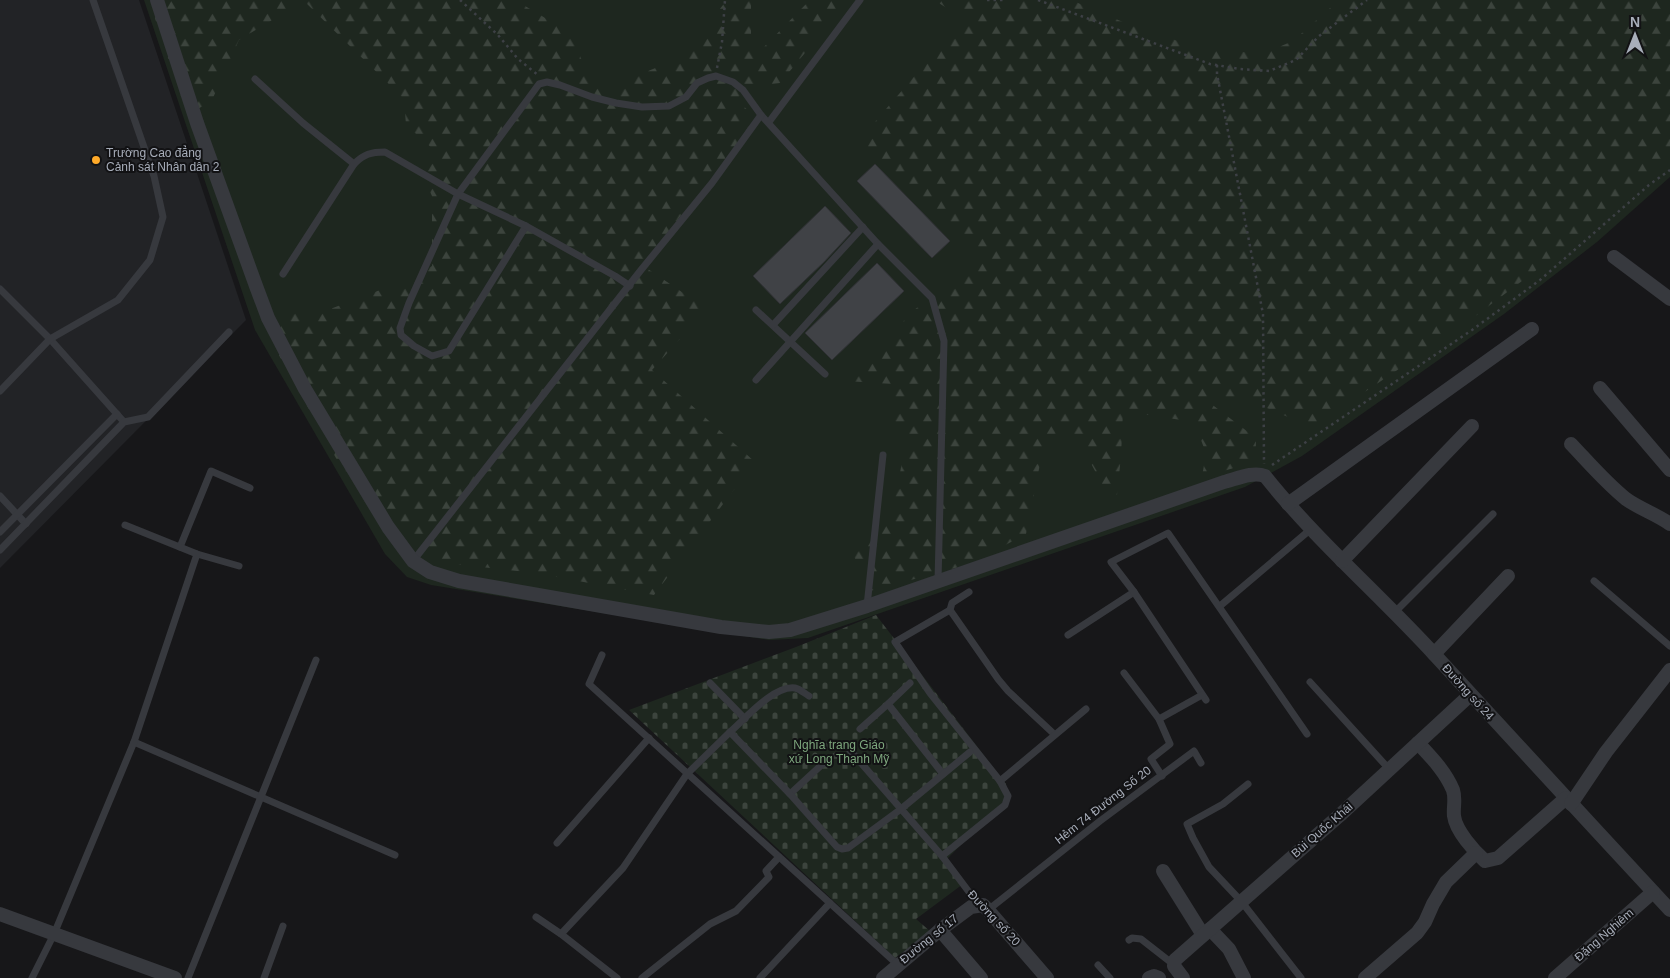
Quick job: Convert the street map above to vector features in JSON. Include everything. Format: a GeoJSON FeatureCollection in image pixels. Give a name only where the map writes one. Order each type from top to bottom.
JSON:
{"type":"FeatureCollection","features":[{"type":"Feature","properties":{"kind":"street"},"geometry":{"type":"LineString","coordinates":[[157,0],[197,123],[268,318],[305,389],[388,527],[413,561],[430,572],[459,582],[721,627],[769,632],[790,630],[867,606],[1224,482],[1264,473]]}},
{"type":"Feature","properties":{"kind":"street"},"geometry":{"type":"LineString","coordinates":[[1614,257],[1670,299]]}},
{"type":"Feature","properties":{"kind":"street"},"geometry":{"type":"LineString","coordinates":[[1288,504],[1532,329]]}},
{"type":"Feature","properties":{"kind":"street"},"geometry":{"type":"LineString","coordinates":[[1600,388],[1670,470]]}},
{"type":"Feature","properties":{"kind":"street"},"geometry":{"type":"LineString","coordinates":[[1342,561],[1472,426]]}},
{"type":"Feature","properties":{"kind":"street"},"geometry":{"type":"LineString","coordinates":[[1571,444],[1626,499],[1670,524]]}},
{"type":"Feature","properties":{"kind":"street","name":"Đường số 24"},"geometry":{"type":"LineString","coordinates":[[1264,473],[1288,504],[1311,529],[1434,654],[1670,910]]}},
{"type":"Feature","properties":{"kind":"street"},"geometry":{"type":"LineString","coordinates":[[1434,654],[1508,576]]}},
{"type":"Feature","properties":{"kind":"street"},"geometry":{"type":"LineString","coordinates":[[1418,743],[1441,768],[1453,790],[1456,802],[1455,822],[1476,853],[1485,861],[1498,858],[1569,801],[1670,669]]}},
{"type":"Feature","properties":{"kind":"street","name":"Bùi Quốc Khái"},"geometry":{"type":"LineString","coordinates":[[1173,964],[1206,932],[1340,815],[1470,695]]}},
{"type":"Feature","properties":{"kind":"street"},"geometry":{"type":"LineString","coordinates":[[1364,978],[1417,933],[1425,922],[1446,882],[1476,853]]}},
{"type":"Feature","properties":{"kind":"street"},"geometry":{"type":"LineString","coordinates":[[1163,871],[1206,932],[1229,949],[1244,978]]}},
{"type":"Feature","properties":{"kind":"street","name":"Đặng Nghiêm"},"geometry":{"type":"LineString","coordinates":[[1555,978],[1653,892]]}},
{"type":"Feature","properties":{"kind":"street","name":"Đường số 17"},"geometry":{"type":"LineString","coordinates":[[883,978],[971,906],[983,907]]}},
{"type":"Feature","properties":{"kind":"street","name":"Đường số 20"},"geometry":{"type":"LineString","coordinates":[[983,907],[1047,978]]}},
{"type":"Feature","properties":{"kind":"street"},"geometry":{"type":"LineString","coordinates":[[0,914],[175,978]]}},
{"type":"Feature","properties":{"kind":"street"},"geometry":{"type":"LineString","coordinates":[[940,930],[981,978]]}},
{"type":"Feature","properties":{"kind":"street"},"geometry":{"type":"LineString","coordinates":[[1173,964],[1183,978]]}},
{"type":"Feature","properties":{"kind":"street"},"geometry":{"type":"LineString","coordinates":[[1149,978],[1154,976],[1158,978]]}},
{"type":"Feature","properties":{"kind":"lane"},"geometry":{"type":"LineString","coordinates":[[0,392],[50,339],[118,300],[150,260],[163,217],[154,176],[93,0]]}},
{"type":"Feature","properties":{"kind":"lane"},"geometry":{"type":"LineString","coordinates":[[769,122],[860,0]]}},
{"type":"Feature","properties":{"kind":"lane"},"geometry":{"type":"LineString","coordinates":[[526,226],[449,352],[432,356],[414,346],[401,335],[400,328],[422,271],[458,194],[539,84],[547,82],[616,103],[642,107],[669,106],[686,97],[697,83],[716,76],[733,82],[878,244],[932,298],[944,341],[938,581]]}},
{"type":"Feature","properties":{"kind":"lane"},"geometry":{"type":"LineString","coordinates":[[255,79],[303,123],[354,164]]}},
{"type":"Feature","properties":{"kind":"lane"},"geometry":{"type":"LineString","coordinates":[[413,561],[712,183],[761,115]]}},
{"type":"Feature","properties":{"kind":"lane"},"geometry":{"type":"LineString","coordinates":[[283,274],[354,164],[362,156],[373,152],[385,152],[458,194],[526,226],[630,286]]}},
{"type":"Feature","properties":{"kind":"lane"},"geometry":{"type":"LineString","coordinates":[[773,325],[864,227]]}},
{"type":"Feature","properties":{"kind":"lane"},"geometry":{"type":"LineString","coordinates":[[756,380],[878,244]]}},
{"type":"Feature","properties":{"kind":"lane"},"geometry":{"type":"LineString","coordinates":[[0,290],[50,339],[124,422]]}},
{"type":"Feature","properties":{"kind":"lane"},"geometry":{"type":"LineString","coordinates":[[756,310],[826,374]]}},
{"type":"Feature","properties":{"kind":"lane"},"geometry":{"type":"LineString","coordinates":[[0,550],[124,422],[148,417],[229,332]]}},
{"type":"Feature","properties":{"kind":"lane"},"geometry":{"type":"LineString","coordinates":[[0,532],[117,414]]}},
{"type":"Feature","properties":{"kind":"lane"},"geometry":{"type":"LineString","coordinates":[[867,606],[883,455]]}},
{"type":"Feature","properties":{"kind":"lane"},"geometry":{"type":"LineString","coordinates":[[180,547],[211,470],[250,488]]}},
{"type":"Feature","properties":{"kind":"lane"},"geometry":{"type":"LineString","coordinates":[[0,496],[26,524]]}},
{"type":"Feature","properties":{"kind":"lane"},"geometry":{"type":"LineString","coordinates":[[1394,613],[1493,514]]}},
{"type":"Feature","properties":{"kind":"lane"},"geometry":{"type":"LineString","coordinates":[[124,525],[197,554],[239,566]]}},
{"type":"Feature","properties":{"kind":"lane"},"geometry":{"type":"LineString","coordinates":[[1220,606],[1311,529]]}},
{"type":"Feature","properties":{"kind":"lane"},"geometry":{"type":"LineString","coordinates":[[1124,673],[1159,719],[1204,697],[1134,592],[1111,562],[1168,533],[1307,734]]}},
{"type":"Feature","properties":{"kind":"lane"},"geometry":{"type":"LineString","coordinates":[[32,978],[54,934],[134,742],[197,554]]}},
{"type":"Feature","properties":{"kind":"lane"},"geometry":{"type":"LineString","coordinates":[[1594,581],[1670,646]]}},
{"type":"Feature","properties":{"kind":"lane"},"geometry":{"type":"LineString","coordinates":[[942,856],[1005,805],[1008,796],[1000,781],[930,693],[895,642],[950,610],[952,603],[969,592]]}},
{"type":"Feature","properties":{"kind":"lane"},"geometry":{"type":"LineString","coordinates":[[1068,635],[1134,592]]}},
{"type":"Feature","properties":{"kind":"lane"},"geometry":{"type":"LineString","coordinates":[[950,610],[1008,691],[1054,734]]}},
{"type":"Feature","properties":{"kind":"lane"},"geometry":{"type":"LineString","coordinates":[[602,655],[589,684],[898,965]]}},
{"type":"Feature","properties":{"kind":"lane"},"geometry":{"type":"LineString","coordinates":[[188,978],[316,660]]}},
{"type":"Feature","properties":{"kind":"lane"},"geometry":{"type":"LineString","coordinates":[[1310,682],[1390,769]]}},
{"type":"Feature","properties":{"kind":"lane"},"geometry":{"type":"LineString","coordinates":[[710,683],[745,719]]}},
{"type":"Feature","properties":{"kind":"lane"},"geometry":{"type":"LineString","coordinates":[[860,729],[910,683]]}},
{"type":"Feature","properties":{"kind":"lane"},"geometry":{"type":"LineString","coordinates":[[561,934],[623,868],[688,774],[730,732],[770,696],[780,690],[797,688],[809,696]]}},
{"type":"Feature","properties":{"kind":"lane"},"geometry":{"type":"LineString","coordinates":[[888,704],[943,774]]}},
{"type":"Feature","properties":{"kind":"lane"},"geometry":{"type":"LineString","coordinates":[[1000,781],[1086,709]]}},
{"type":"Feature","properties":{"kind":"lane","name":"Hẻm 74 Đường Số 20"},"geometry":{"type":"LineString","coordinates":[[983,907],[1162,776],[1151,759],[1170,744],[1159,719]]}},
{"type":"Feature","properties":{"kind":"lane"},"geometry":{"type":"LineString","coordinates":[[730,732],[790,794],[837,847],[842,849],[848,848],[901,809],[970,752]]}},
{"type":"Feature","properties":{"kind":"lane"},"geometry":{"type":"LineString","coordinates":[[557,843],[649,738]]}},
{"type":"Feature","properties":{"kind":"lane"},"geometry":{"type":"LineString","coordinates":[[134,742],[395,855]]}},
{"type":"Feature","properties":{"kind":"lane","name":"Đường số 20"},"geometry":{"type":"LineString","coordinates":[[848,748],[942,856],[983,907]]}},
{"type":"Feature","properties":{"kind":"lane"},"geometry":{"type":"LineString","coordinates":[[1162,776],[1194,751],[1201,763]]}},
{"type":"Feature","properties":{"kind":"lane"},"geometry":{"type":"LineString","coordinates":[[790,794],[828,759]]}},
{"type":"Feature","properties":{"kind":"lane"},"geometry":{"type":"LineString","coordinates":[[1248,784],[1222,804],[1187,824],[1209,867],[1241,901],[1301,978]]}},
{"type":"Feature","properties":{"kind":"lane"},"geometry":{"type":"LineString","coordinates":[[642,978],[710,924],[736,911],[769,877],[766,871],[779,857]]}},
{"type":"Feature","properties":{"kind":"lane"},"geometry":{"type":"LineString","coordinates":[[760,978],[830,904]]}},
{"type":"Feature","properties":{"kind":"lane"},"geometry":{"type":"LineString","coordinates":[[536,917],[617,978]]}},
{"type":"Feature","properties":{"kind":"lane"},"geometry":{"type":"LineString","coordinates":[[264,978],[283,926]]}},
{"type":"Feature","properties":{"kind":"lane"},"geometry":{"type":"LineString","coordinates":[[1129,940],[1132,938],[1141,939],[1173,964]]}},
{"type":"Feature","properties":{"kind":"lane"},"geometry":{"type":"LineString","coordinates":[[1098,965],[1110,978]]}},
{"type":"Feature","properties":{"kind":"path"},"geometry":{"type":"LineString","coordinates":[[460,0],[498,35],[518,59],[547,82]]}},
{"type":"Feature","properties":{"kind":"path"},"geometry":{"type":"LineString","coordinates":[[716,76],[722,42],[725,0]]}},
{"type":"Feature","properties":{"kind":"path"},"geometry":{"type":"LineString","coordinates":[[987,0],[1004,0]]}},
{"type":"Feature","properties":{"kind":"path"},"geometry":{"type":"LineString","coordinates":[[1038,0],[1210,64],[1269,71],[1296,60],[1319,36],[1367,0]]}},
{"type":"Feature","properties":{"kind":"path"},"geometry":{"type":"LineString","coordinates":[[1217,65],[1217,74],[1263,314],[1264,473]]}},
{"type":"Feature","properties":{"kind":"path"},"geometry":{"type":"LineString","coordinates":[[1264,473],[1472,330],[1532,286],[1649,185],[1670,170]]}},
{"type":"Feature","properties":{"kind":"shaded area","name":"Trường Cao đẳng Cảnh sát Nhân dân 2"},"geometry":{"type":"Polygon","coordinates":[[[0,0],[139,0],[246,320],[0,568],[0,0]]]}},
{"type":"Feature","properties":{"kind":"green space"},"geometry":{"type":"Polygon","coordinates":[[[144,0],[1670,0],[1670,177],[1597,242],[1504,314],[1302,456],[1245,487],[808,638],[769,640],[431,585],[407,577],[385,554],[255,330],[144,0]]]}},
{"type":"Feature","properties":{"kind":"green space"},"geometry":{"type":"Polygon","coordinates":[[[149,0],[515,0],[562,28],[575,43],[588,76],[601,87],[624,85],[643,73],[678,59],[704,42],[719,10],[727,0],[751,0],[751,40],[742,41],[759,52],[810,0],[844,0],[814,42],[780,83],[751,87],[736,99],[757,119],[642,265],[707,309],[652,370],[755,462],[654,595],[535,573],[446,563],[419,550],[397,528],[357,496],[255,312],[325,311],[401,282],[432,266],[432,196],[421,172],[434,150],[406,125],[404,99],[304,1],[239,40],[212,100],[187,116],[149,0]]]}},
{"type":"Feature","properties":{"kind":"green space"},"geometry":{"type":"Polygon","coordinates":[[[934,0],[1071,0],[1130,25],[1205,50],[1253,52],[1274,49],[1293,41],[1339,0],[1670,0],[1670,161],[1534,272],[1454,332],[1317,424],[1297,421],[1246,399],[1224,397],[1210,403],[1248,432],[1256,442],[1255,462],[1202,477],[1206,453],[1194,422],[1123,411],[1117,495],[1102,484],[1087,456],[1062,428],[1044,444],[1026,534],[970,564],[870,591],[851,550],[869,532],[887,520],[896,494],[909,425],[893,424],[890,384],[847,381],[913,311],[982,254],[860,139],[964,19],[934,0]]]}},
{"type":"Feature","properties":{"kind":"green space","name":"Nghĩa trang Giáo xứ Long Thạnh Mỹ"},"geometry":{"type":"Polygon","coordinates":[[[876,615],[1006,784],[1007,798],[944,862],[963,884],[916,919],[931,932],[895,958],[629,710],[876,615]]]}},
{"type":"Feature","properties":{"kind":"building"},"geometry":{"type":"Polygon","coordinates":[[[875,164],[950,241],[932,258],[857,181],[875,164]]]}},
{"type":"Feature","properties":{"kind":"building"},"geometry":{"type":"Polygon","coordinates":[[[825,206],[851,233],[780,304],[753,276],[825,206]]]}},
{"type":"Feature","properties":{"kind":"building"},"geometry":{"type":"Polygon","coordinates":[[[877,263],[904,291],[832,360],[805,333],[877,263]]]}},
{"type":"Feature","properties":{"kind":"place","name":"Trường Cao đẳng Cảnh sát Nhân dân 2"},"geometry":{"type":"Point","coordinates":[96,160]}}]}
